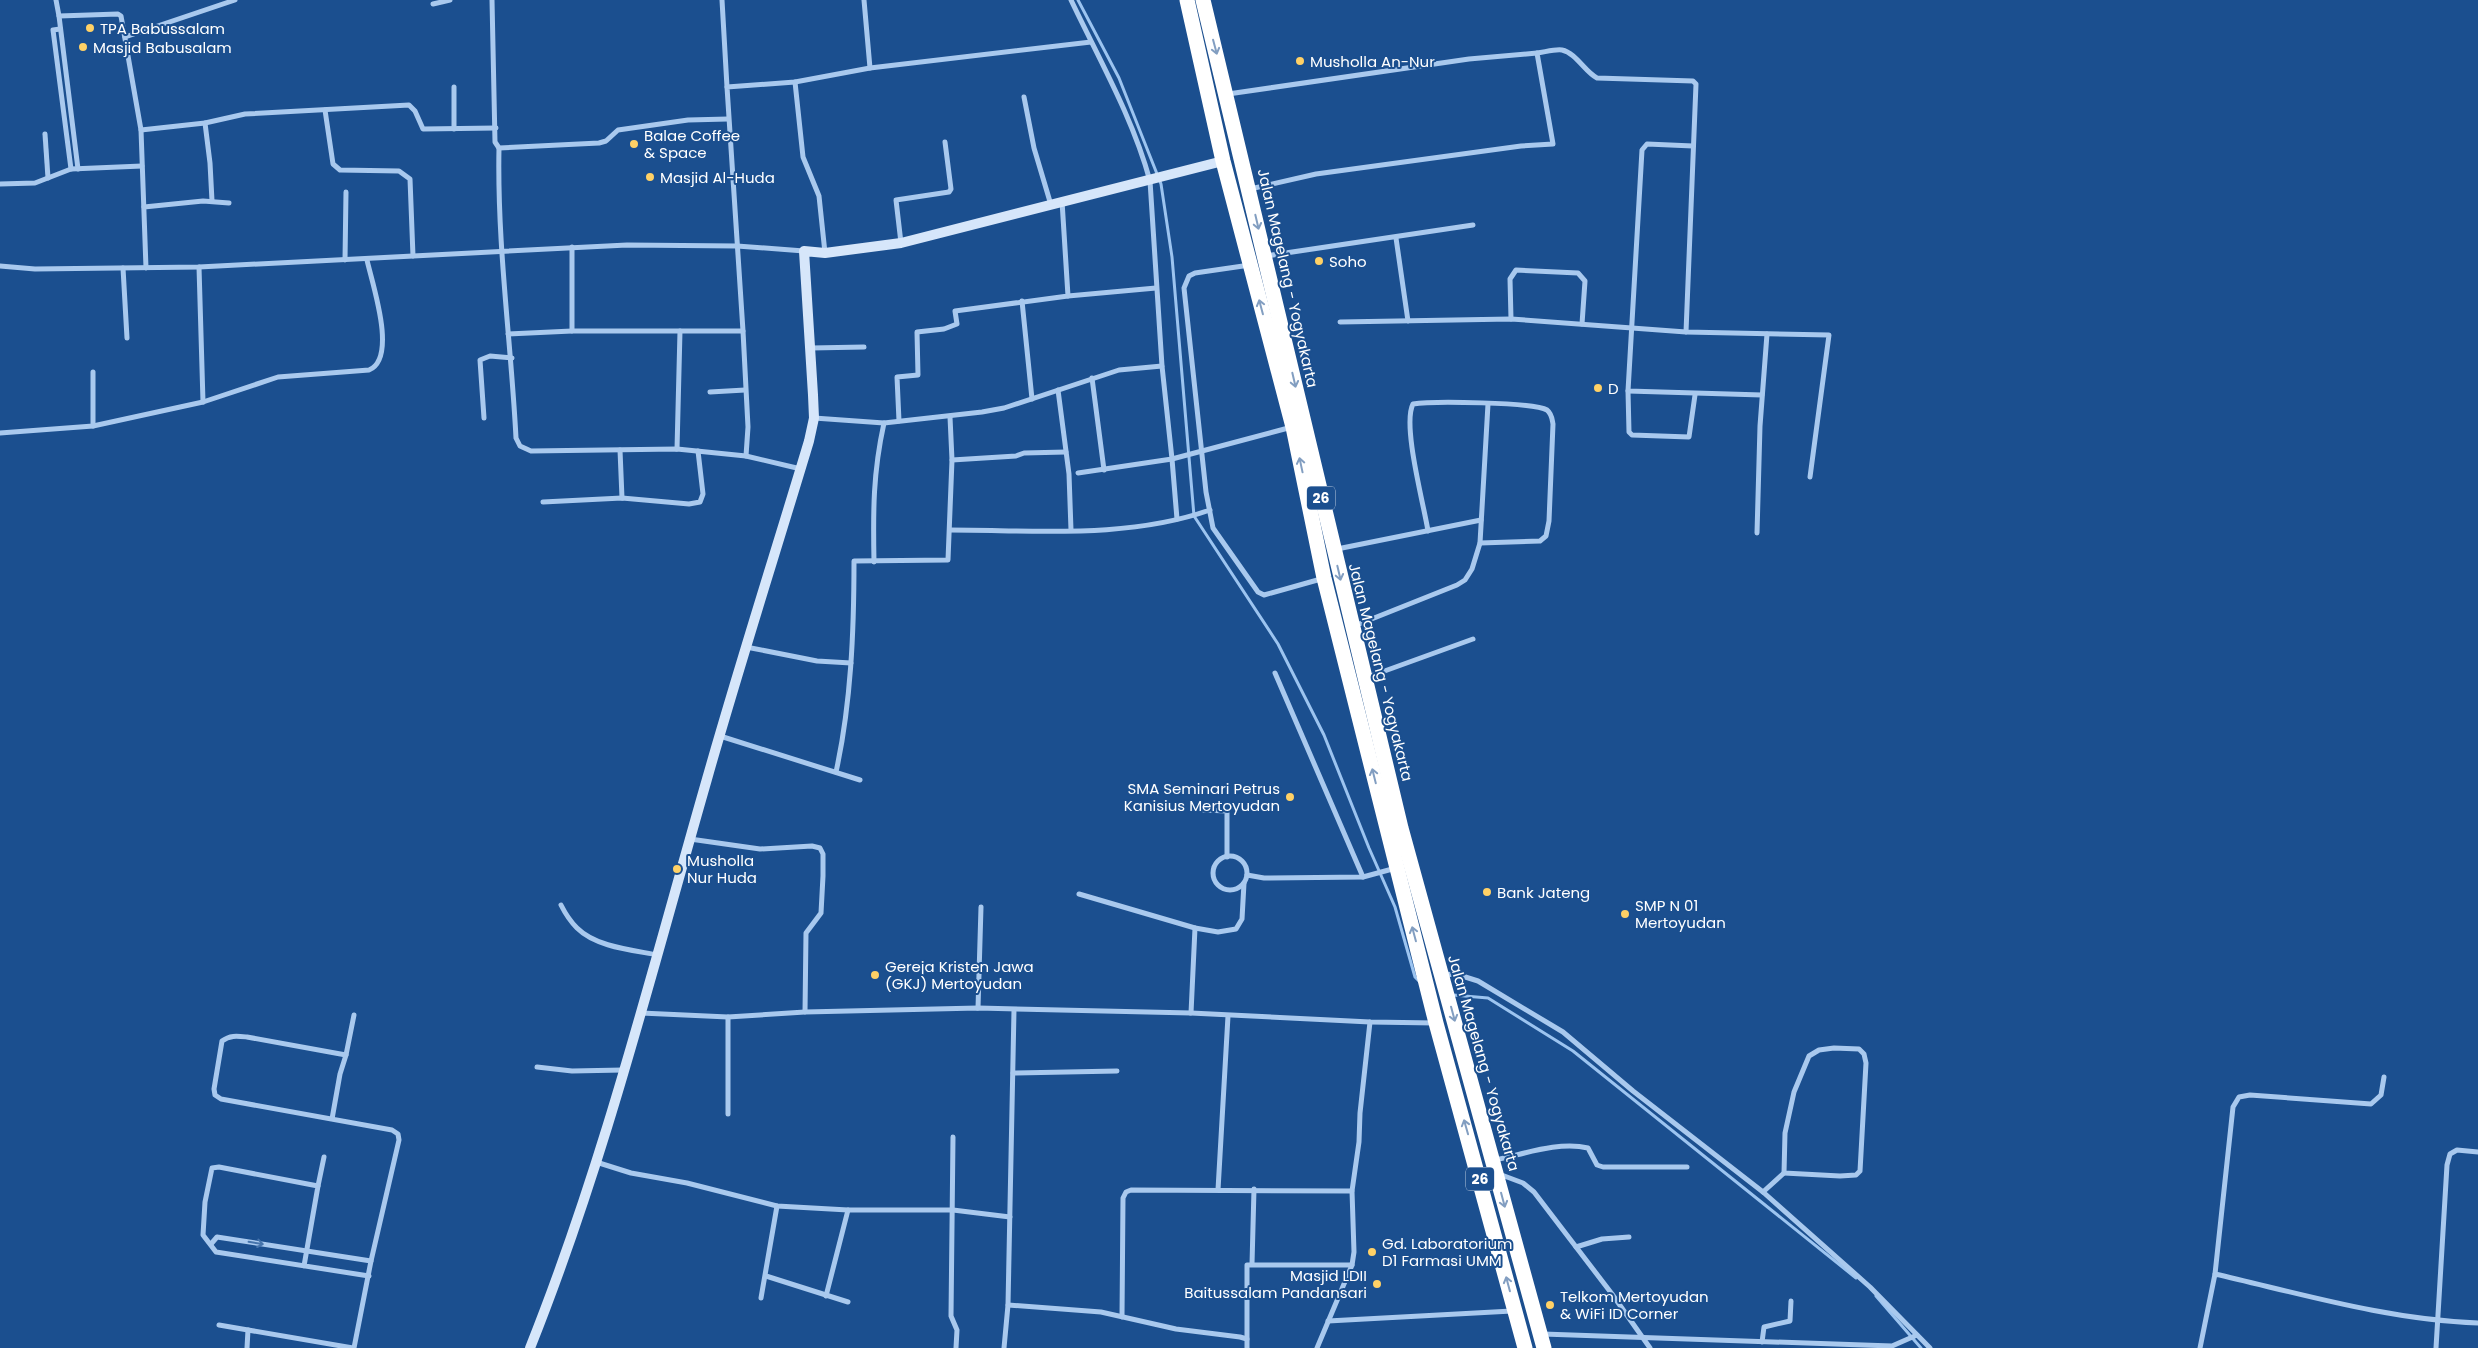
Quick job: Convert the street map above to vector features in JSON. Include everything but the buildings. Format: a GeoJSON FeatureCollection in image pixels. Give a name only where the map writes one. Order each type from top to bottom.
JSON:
{"type":"FeatureCollection","features":[{"type":"Feature","properties":{"kind":"highway","name":"Jalan Magelang - Yogyakarta"},"geometry":{"type":"LineString","coordinates":[[1187,0],[1224,161],[1293,427],[1324,578],[1394,829],[1448,994],[1542,1341]]}},
{"type":"Feature","properties":{"kind":"highway","name":"Jalan Magelang - Yogyakarta"},"geometry":{"type":"LineString","coordinates":[[1203,0],[1333,550],[1366,678],[1394,829],[1393,869],[1426,981],[1525,1348]]}},
{"type":"Feature","properties":{"kind":"street"},"geometry":{"type":"LineString","coordinates":[[56,0],[68,87],[75,169]]}},
{"type":"Feature","properties":{"kind":"street"},"geometry":{"type":"LineString","coordinates":[[125,37],[235,0]]}},
{"type":"Feature","properties":{"kind":"street"},"geometry":{"type":"LineString","coordinates":[[433,4],[450,0]]}},
{"type":"Feature","properties":{"kind":"street"},"geometry":{"type":"LineString","coordinates":[[492,0],[495,142],[499,148],[498,205],[500,251],[512,358],[516,438],[520,446],[531,451],[677,449],[746,456],[800,469]]}},
{"type":"Feature","properties":{"kind":"street"},"geometry":{"type":"LineString","coordinates":[[722,0],[728,119],[743,331],[748,427],[746,456]]}},
{"type":"Feature","properties":{"kind":"street"},"geometry":{"type":"LineString","coordinates":[[864,0],[870,68]]}},
{"type":"Feature","properties":{"kind":"street"},"geometry":{"type":"LineString","coordinates":[[1071,0],[1143,155],[1152,181],[1156,288],[1162,366],[1178,518]]}},
{"type":"Feature","properties":{"kind":"street"},"geometry":{"type":"LineString","coordinates":[[59,16],[120,14],[141,130],[146,268]]}},
{"type":"Feature","properties":{"kind":"street"},"geometry":{"type":"LineString","coordinates":[[60,29],[53,30],[75,169]]}},
{"type":"Feature","properties":{"kind":"street"},"geometry":{"type":"LineString","coordinates":[[727,87],[795,82],[870,68],[1089,42]]}},
{"type":"Feature","properties":{"kind":"street"},"geometry":{"type":"LineString","coordinates":[[1226,94],[1469,59],[1560,50],[1566,51],[1590,74],[1597,78],[1694,81],[1696,84],[1686,332]]}},
{"type":"Feature","properties":{"kind":"street"},"geometry":{"type":"LineString","coordinates":[[1249,189],[1316,174],[1521,146],[1553,144],[1538,52]]}},
{"type":"Feature","properties":{"kind":"street"},"geometry":{"type":"LineString","coordinates":[[795,82],[802,157],[819,196],[825,253]]}},
{"type":"Feature","properties":{"kind":"street"},"geometry":{"type":"LineString","coordinates":[[61,89],[68,87]]}},
{"type":"Feature","properties":{"kind":"street"},"geometry":{"type":"LineString","coordinates":[[454,87],[454,129]]}},
{"type":"Feature","properties":{"kind":"street"},"geometry":{"type":"LineString","coordinates":[[1024,97],[1034,148],[1051,204]]}},
{"type":"Feature","properties":{"kind":"street"},"geometry":{"type":"LineString","coordinates":[[141,130],[204,123],[245,114],[409,105],[415,111],[423,129],[496,128]]}},
{"type":"Feature","properties":{"kind":"street"},"geometry":{"type":"LineString","coordinates":[[325,110],[333,164],[336,167],[340,170],[399,171],[410,180],[413,256]]}},
{"type":"Feature","properties":{"kind":"street"},"geometry":{"type":"LineString","coordinates":[[499,148],[599,143],[606,141],[618,130],[688,120],[728,119]]}},
{"type":"Feature","properties":{"kind":"street"},"geometry":{"type":"LineString","coordinates":[[204,123],[210,163],[212,201]]}},
{"type":"Feature","properties":{"kind":"street"},"geometry":{"type":"LineString","coordinates":[[45,134],[48,178]]}},
{"type":"Feature","properties":{"kind":"street"},"geometry":{"type":"LineString","coordinates":[[901,242],[896,200],[949,192],[951,189],[945,142]]}},
{"type":"Feature","properties":{"kind":"street"},"geometry":{"type":"LineString","coordinates":[[1693,146],[1646,144],[1642,150],[1628,391],[1629,432],[1632,435],[1689,437],[1695,395]]}},
{"type":"Feature","properties":{"kind":"street"},"geometry":{"type":"LineString","coordinates":[[0,266],[34,268],[199,268],[627,244],[737,246],[825,253],[901,242],[1062,201],[1152,181],[1224,161]]}},
{"type":"Feature","properties":{"kind":"street"},"geometry":{"type":"LineString","coordinates":[[0,184],[35,183],[75,169],[142,166]]}},
{"type":"Feature","properties":{"kind":"street"},"geometry":{"type":"LineString","coordinates":[[345,260],[346,192]]}},
{"type":"Feature","properties":{"kind":"street"},"geometry":{"type":"LineString","coordinates":[[144,206],[212,201],[229,203]]}},
{"type":"Feature","properties":{"kind":"street"},"geometry":{"type":"LineString","coordinates":[[1062,201],[1068,296]]}},
{"type":"Feature","properties":{"kind":"street"},"geometry":{"type":"LineString","coordinates":[[1265,256],[1396,238],[1473,225]]}},
{"type":"Feature","properties":{"kind":"street"},"geometry":{"type":"LineString","coordinates":[[1396,238],[1408,321]]}},
{"type":"Feature","properties":{"kind":"street"},"geometry":{"type":"LineString","coordinates":[[572,247],[572,331]]}},
{"type":"Feature","properties":{"kind":"street"},"geometry":{"type":"LineString","coordinates":[[530,1348],[596,1162],[659,955],[690,839],[814,418],[804,251]]}},
{"type":"Feature","properties":{"kind":"street"},"geometry":{"type":"LineString","coordinates":[[0,434],[92,426],[203,402],[278,377],[368,370],[375,367],[380,359],[383,338],[367,260]]}},
{"type":"Feature","properties":{"kind":"street"},"geometry":{"type":"LineString","coordinates":[[1250,265],[1195,273],[1189,276],[1184,288],[1202,452],[1213,528],[1258,592],[1264,594],[1324,578]]}},
{"type":"Feature","properties":{"kind":"street"},"geometry":{"type":"LineString","coordinates":[[123,268],[127,338]]}},
{"type":"Feature","properties":{"kind":"street"},"geometry":{"type":"LineString","coordinates":[[199,268],[203,402]]}},
{"type":"Feature","properties":{"kind":"street"},"geometry":{"type":"LineString","coordinates":[[1511,319],[1510,279],[1512,273],[1522,269],[1578,272],[1585,281],[1582,324]]}},
{"type":"Feature","properties":{"kind":"street"},"geometry":{"type":"LineString","coordinates":[[899,421],[897,377],[918,376],[917,332],[944,329],[957,324],[955,311],[1022,301],[1156,288]]}},
{"type":"Feature","properties":{"kind":"street"},"geometry":{"type":"LineString","coordinates":[[1022,301],[1032,399]]}},
{"type":"Feature","properties":{"kind":"street"},"geometry":{"type":"LineString","coordinates":[[1340,322],[1511,319],[1686,332],[1830,336],[1815,431],[1810,477]]}},
{"type":"Feature","properties":{"kind":"street"},"geometry":{"type":"LineString","coordinates":[[677,449],[680,330]]}},
{"type":"Feature","properties":{"kind":"street"},"geometry":{"type":"LineString","coordinates":[[508,334],[572,331],[743,331]]}},
{"type":"Feature","properties":{"kind":"street"},"geometry":{"type":"LineString","coordinates":[[1757,533],[1766,334]]}},
{"type":"Feature","properties":{"kind":"street"},"geometry":{"type":"LineString","coordinates":[[811,348],[864,346]]}},
{"type":"Feature","properties":{"kind":"street"},"geometry":{"type":"LineString","coordinates":[[484,418],[480,360],[490,356],[512,358]]}},
{"type":"Feature","properties":{"kind":"street"},"geometry":{"type":"LineString","coordinates":[[814,418],[884,423],[950,417],[1004,408],[1119,370],[1162,366]]}},
{"type":"Feature","properties":{"kind":"street"},"geometry":{"type":"LineString","coordinates":[[92,426],[93,372]]}},
{"type":"Feature","properties":{"kind":"street"},"geometry":{"type":"LineString","coordinates":[[1092,378],[1104,470]]}},
{"type":"Feature","properties":{"kind":"street"},"geometry":{"type":"LineString","coordinates":[[710,392],[745,390]]}},
{"type":"Feature","properties":{"kind":"street"},"geometry":{"type":"LineString","coordinates":[[1058,390],[1066,452],[1071,530]]}},
{"type":"Feature","properties":{"kind":"street"},"geometry":{"type":"LineString","coordinates":[[1628,391],[1695,395],[1762,395]]}},
{"type":"Feature","properties":{"kind":"street"},"geometry":{"type":"LineString","coordinates":[[1428,531],[1412,444],[1411,407],[1417,404],[1510,403],[1548,410],[1552,416],[1549,521],[1546,536],[1540,541],[1480,543]]}},
{"type":"Feature","properties":{"kind":"street"},"geometry":{"type":"LineString","coordinates":[[1352,627],[1457,585],[1465,580],[1472,570],[1480,543],[1488,404]]}},
{"type":"Feature","properties":{"kind":"street"},"geometry":{"type":"LineString","coordinates":[[836,772],[844,734],[851,663],[854,561],[948,560],[952,460],[950,417]]}},
{"type":"Feature","properties":{"kind":"street"},"geometry":{"type":"LineString","coordinates":[[874,562],[873,496],[877,454],[884,423]]}},
{"type":"Feature","properties":{"kind":"street"},"geometry":{"type":"LineString","coordinates":[[1078,473],[1194,455],[1293,427]]}},
{"type":"Feature","properties":{"kind":"street"},"geometry":{"type":"LineString","coordinates":[[620,450],[622,498]]}},
{"type":"Feature","properties":{"kind":"street"},"geometry":{"type":"LineString","coordinates":[[543,502],[622,498],[689,504],[700,502],[703,494],[698,451]]}},
{"type":"Feature","properties":{"kind":"street"},"geometry":{"type":"LineString","coordinates":[[952,460],[1016,456],[1024,453],[1066,452]]}},
{"type":"Feature","properties":{"kind":"street"},"geometry":{"type":"LineString","coordinates":[[950,530],[1135,528],[1210,510]]}},
{"type":"Feature","properties":{"kind":"street"},"geometry":{"type":"LineString","coordinates":[[1333,550],[1481,520]]}},
{"type":"Feature","properties":{"kind":"street"},"geometry":{"type":"LineString","coordinates":[[1366,678],[1473,639]]}},
{"type":"Feature","properties":{"kind":"street"},"geometry":{"type":"LineString","coordinates":[[746,647],[817,661],[851,663]]}},
{"type":"Feature","properties":{"kind":"street"},"geometry":{"type":"LineString","coordinates":[[1275,673],[1363,876]]}},
{"type":"Feature","properties":{"kind":"street"},"geometry":{"type":"LineString","coordinates":[[720,736],[860,780]]}},
{"type":"Feature","properties":{"kind":"street"},"geometry":{"type":"LineString","coordinates":[[1204,810],[1227,811],[1227,856]]}},
{"type":"Feature","properties":{"kind":"street"},"geometry":{"type":"LineString","coordinates":[[690,839],[760,849],[812,846],[820,848],[823,876],[820,913],[806,933],[805,1012]]}},
{"type":"Feature","properties":{"kind":"street"},"geometry":{"type":"LineString","coordinates":[[1079,894],[1195,928],[1218,932],[1236,929],[1242,919],[1244,883],[1247,875],[1247,869],[1239,859],[1227,856],[1219,860],[1214,868],[1215,882],[1222,888],[1230,890],[1238,888],[1244,883]]}},
{"type":"Feature","properties":{"kind":"street"},"geometry":{"type":"LineString","coordinates":[[1247,875],[1264,878],[1363,876],[1393,869]]}},
{"type":"Feature","properties":{"kind":"street"},"geometry":{"type":"LineString","coordinates":[[560,905],[577,929],[594,939],[626,950],[659,955]]}},
{"type":"Feature","properties":{"kind":"street"},"geometry":{"type":"LineString","coordinates":[[978,1008],[981,907]]}},
{"type":"Feature","properties":{"kind":"street"},"geometry":{"type":"LineString","coordinates":[[1192,1013],[1195,928]]}},
{"type":"Feature","properties":{"kind":"street"},"geometry":{"type":"LineString","coordinates":[[1442,974],[1459,975],[1478,981],[1563,1032],[1633,1091],[1763,1192],[1870,1287],[1915,1336],[1930,1348]]}},
{"type":"Feature","properties":{"kind":"street"},"geometry":{"type":"LineString","coordinates":[[641,1013],[728,1016],[805,1012],[978,1008],[1192,1013],[1370,1022],[1435,1017]]}},
{"type":"Feature","properties":{"kind":"street"},"geometry":{"type":"LineString","coordinates":[[1004,1348],[1008,1305],[1014,1010]]}},
{"type":"Feature","properties":{"kind":"street"},"geometry":{"type":"LineString","coordinates":[[332,1119],[354,1015]]}},
{"type":"Feature","properties":{"kind":"street"},"geometry":{"type":"LineString","coordinates":[[728,1016],[728,1114]]}},
{"type":"Feature","properties":{"kind":"street"},"geometry":{"type":"LineString","coordinates":[[1218,1190],[1228,1016]]}},
{"type":"Feature","properties":{"kind":"street"},"geometry":{"type":"LineString","coordinates":[[1317,1348],[1352,1265],[1354,1252],[1352,1191],[1359,1142],[1370,1022]]}},
{"type":"Feature","properties":{"kind":"street"},"geometry":{"type":"LineString","coordinates":[[219,1325],[353,1348],[369,1276],[370,1261],[399,1136],[392,1130],[221,1099],[215,1095],[214,1089],[222,1041],[235,1035],[346,1055]]}},
{"type":"Feature","properties":{"kind":"street"},"geometry":{"type":"LineString","coordinates":[[1763,1192],[1784,1174],[1840,1176],[1856,1175],[1860,1171],[1866,1063],[1864,1054],[1859,1049],[1818,1050],[1809,1056],[1794,1092],[1785,1133],[1784,1174]]}},
{"type":"Feature","properties":{"kind":"street"},"geometry":{"type":"LineString","coordinates":[[537,1068],[623,1070]]}},
{"type":"Feature","properties":{"kind":"street"},"geometry":{"type":"LineString","coordinates":[[1013,1073],[1117,1071]]}},
{"type":"Feature","properties":{"kind":"street"},"geometry":{"type":"LineString","coordinates":[[2200,1348],[2215,1274],[2233,1107],[2240,1097],[2250,1095],[2371,1104],[2381,1095],[2384,1077]]}},
{"type":"Feature","properties":{"kind":"street"},"geometry":{"type":"LineString","coordinates":[[953,1137],[951,1316],[957,1330],[956,1348]]}},
{"type":"Feature","properties":{"kind":"street"},"geometry":{"type":"LineString","coordinates":[[1494,1167],[1563,1146],[1588,1148],[1597,1165],[1603,1168],[1686,1167]]}},
{"type":"Feature","properties":{"kind":"street"},"geometry":{"type":"LineString","coordinates":[[2436,1348],[2447,1165],[2450,1154],[2457,1150],[2478,1152]]}},
{"type":"Feature","properties":{"kind":"street"},"geometry":{"type":"LineString","coordinates":[[304,1266],[324,1157]]}},
{"type":"Feature","properties":{"kind":"street"},"geometry":{"type":"LineString","coordinates":[[596,1162],[631,1173],[687,1183],[776,1206],[848,1210],[953,1210],[1010,1217]]}},
{"type":"Feature","properties":{"kind":"street"},"geometry":{"type":"LineString","coordinates":[[318,1186],[285,1178],[219,1167],[212,1168],[205,1202],[203,1235],[216,1252],[369,1276]]}},
{"type":"Feature","properties":{"kind":"street"},"geometry":{"type":"LineString","coordinates":[[1494,1167],[1523,1183],[1534,1192],[1645,1338],[1650,1348]]}},
{"type":"Feature","properties":{"kind":"street"},"geometry":{"type":"LineString","coordinates":[[1122,1317],[1123,1198],[1126,1192],[1131,1190],[1254,1189],[1352,1191]]}},
{"type":"Feature","properties":{"kind":"street"},"geometry":{"type":"LineString","coordinates":[[1252,1264],[1254,1189]]}},
{"type":"Feature","properties":{"kind":"street"},"geometry":{"type":"LineString","coordinates":[[761,1298],[776,1206]]}},
{"type":"Feature","properties":{"kind":"street"},"geometry":{"type":"LineString","coordinates":[[826,1296],[848,1210]]}},
{"type":"Feature","properties":{"kind":"street"},"geometry":{"type":"LineString","coordinates":[[211,1244],[217,1237],[370,1261]]}},
{"type":"Feature","properties":{"kind":"street"},"geometry":{"type":"LineString","coordinates":[[1576,1247],[1602,1238],[1630,1237]]}},
{"type":"Feature","properties":{"kind":"street"},"geometry":{"type":"LineString","coordinates":[[1247,1348],[1247,1264],[1352,1265]]}},
{"type":"Feature","properties":{"kind":"street"},"geometry":{"type":"LineString","coordinates":[[2215,1274],[2350,1305],[2438,1322],[2478,1323]]}},
{"type":"Feature","properties":{"kind":"street"},"geometry":{"type":"LineString","coordinates":[[766,1276],[848,1302]]}},
{"type":"Feature","properties":{"kind":"street"},"geometry":{"type":"LineString","coordinates":[[1762,1342],[1764,1327],[1790,1321],[1791,1300]]}},
{"type":"Feature","properties":{"kind":"street"},"geometry":{"type":"LineString","coordinates":[[1008,1305],[1101,1312],[1176,1329],[1247,1339]]}},
{"type":"Feature","properties":{"kind":"street"},"geometry":{"type":"LineString","coordinates":[[1328,1321],[1515,1310]]}},
{"type":"Feature","properties":{"kind":"street"},"geometry":{"type":"LineString","coordinates":[[247,1348],[248,1330]]}},
{"type":"Feature","properties":{"kind":"street"},"geometry":{"type":"LineString","coordinates":[[1542,1341],[1645,1338],[1893,1347],[1915,1336]]}},
{"type":"Feature","properties":{"kind":"waterway"},"geometry":{"type":"LineString","coordinates":[[1078,0],[1119,78],[1161,184],[1172,257],[1194,516],[1278,644],[1324,735],[1369,848],[1395,907],[1415,977],[1420,982]]}},
{"type":"Feature","properties":{"kind":"waterway"},"geometry":{"type":"LineString","coordinates":[[1453,995],[1488,998],[1573,1051],[1856,1278]]}},
{"type":"Feature","properties":{"kind":"waterway"},"geometry":{"type":"LineString","coordinates":[[1876,1296],[1921,1348]]}},
{"type":"Feature","properties":{"kind":"place","name":"TPA Babussalam"},"geometry":{"type":"Point","coordinates":[90,28]}},
{"type":"Feature","properties":{"kind":"place","name":"Masjid Babusalam"},"geometry":{"type":"Point","coordinates":[83,47]}},
{"type":"Feature","properties":{"kind":"place","name":"Musholla An-Nur"},"geometry":{"type":"Point","coordinates":[1300,61]}},
{"type":"Feature","properties":{"kind":"place","name":"Balae Coffee & Space"},"geometry":{"type":"Point","coordinates":[634,144]}},
{"type":"Feature","properties":{"kind":"place","name":"Masjid Al-Huda"},"geometry":{"type":"Point","coordinates":[650,177]}},
{"type":"Feature","properties":{"kind":"place","name":"Soho"},"geometry":{"type":"Point","coordinates":[1319,261]}},
{"type":"Feature","properties":{"kind":"place","name":"D"},"geometry":{"type":"Point","coordinates":[1598,388]}},
{"type":"Feature","properties":{"kind":"place","name":"SMA Seminari Petrus Kanisius Mertoyudan"},"geometry":{"type":"Point","coordinates":[1290,797]}},
{"type":"Feature","properties":{"kind":"place","name":"Musholla Nur Huda"},"geometry":{"type":"Point","coordinates":[677,869]}},
{"type":"Feature","properties":{"kind":"place","name":"Bank Jateng"},"geometry":{"type":"Point","coordinates":[1487,892]}},
{"type":"Feature","properties":{"kind":"place","name":"SMP N 01 Mertoyudan"},"geometry":{"type":"Point","coordinates":[1625,914]}},
{"type":"Feature","properties":{"kind":"place","name":"Gereja Kristen Jawa (GKJ) Mertoyudan"},"geometry":{"type":"Point","coordinates":[875,975]}},
{"type":"Feature","properties":{"kind":"place","name":"Gd. Laboratorium D1 Farmasi UMM"},"geometry":{"type":"Point","coordinates":[1372,1252]}},
{"type":"Feature","properties":{"kind":"place","name":"Masjid LDII Baitussalam Pandansari"},"geometry":{"type":"Point","coordinates":[1377,1284]}},
{"type":"Feature","properties":{"kind":"place","name":"Telkom Mertoyudan & WiFi ID Corner"},"geometry":{"type":"Point","coordinates":[1550,1305]}}]}
